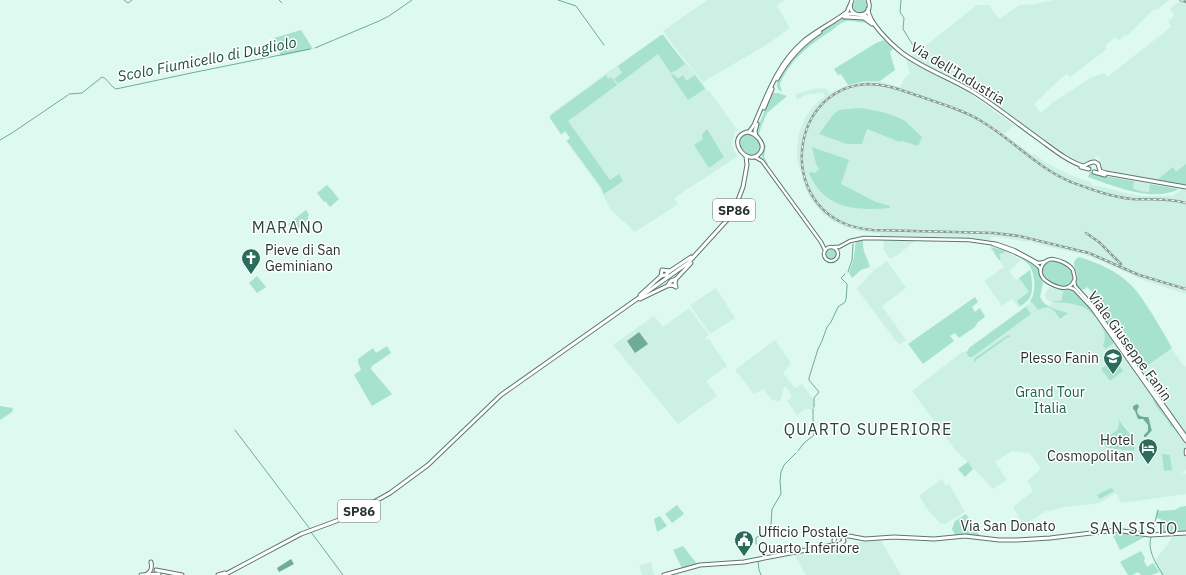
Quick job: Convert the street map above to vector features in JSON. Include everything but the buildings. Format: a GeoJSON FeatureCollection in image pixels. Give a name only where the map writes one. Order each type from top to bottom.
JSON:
{"type":"FeatureCollection","features":[{"type":"Feature","properties":{"kind":"main road"},"geometry":{"type":"LineString","coordinates":[[756,136],[756,127],[774,85],[785,66],[809,40],[849,14],[861,15],[866,13],[869,4],[868,0]]}},
{"type":"Feature","properties":{"kind":"main road"},"geometry":{"type":"LineString","coordinates":[[851,2],[851,9],[855,14]]}},
{"type":"Feature","properties":{"kind":"main road"},"geometry":{"type":"LineString","coordinates":[[749,132],[754,125],[777,74],[789,56],[808,38],[847,12],[851,2]]}},
{"type":"Feature","properties":{"kind":"main road","name":"Via dell'Industria"},"geometry":{"type":"LineString","coordinates":[[868,9],[870,17],[885,37],[904,55],[974,92],[1062,155],[1082,166],[1090,162]]}},
{"type":"Feature","properties":{"kind":"main road","name":"Via dell'Industria"},"geometry":{"type":"LineString","coordinates":[[861,15],[867,17],[887,42],[908,59],[972,93],[1053,152],[1076,165],[1089,169]]}},
{"type":"Feature","properties":{"kind":"main road"},"geometry":{"type":"LineString","coordinates":[[843,18],[851,16],[864,18],[872,24]]}},
{"type":"Feature","properties":{"kind":"main road"},"geometry":{"type":"LineString","coordinates":[[762,161],[762,144],[756,136],[749,132],[743,133],[738,140],[739,147],[746,156],[754,157],[762,161],[821,242],[824,250],[824,256],[829,261],[836,260],[839,255],[838,252],[844,245]]}},
{"type":"Feature","properties":{"kind":"main road"},"geometry":{"type":"LineString","coordinates":[[754,157],[761,152]]}},
{"type":"Feature","properties":{"kind":"main road","name":"SP86"},"geometry":{"type":"LineString","coordinates":[[224,575],[287,541],[310,530],[346,517],[390,493],[428,465],[475,418],[501,395],[688,263],[728,219],[735,208],[741,192],[747,165],[746,156]]}},
{"type":"Feature","properties":{"kind":"main road","name":"SP86"},"geometry":{"type":"LineString","coordinates":[[747,165],[754,157]]}},
{"type":"Feature","properties":{"kind":"main road"},"geometry":{"type":"LineString","coordinates":[[1090,162],[1095,162],[1098,164],[1101,172],[1106,174],[1186,188],[1111,177],[1094,172],[1089,169],[1088,165],[1090,162]]}},
{"type":"Feature","properties":{"kind":"main road"},"geometry":{"type":"LineString","coordinates":[[1094,172],[1098,170],[1099,167]]}},
{"type":"Feature","properties":{"kind":"main road"},"geometry":{"type":"LineString","coordinates":[[824,250],[829,247],[844,245],[856,239],[870,237],[952,239],[983,242],[1007,247],[1038,263],[1045,262],[1049,259],[1055,259],[1070,266],[1075,273],[1074,281],[1068,287],[1060,288],[1047,281],[1042,276],[1041,270],[1042,265],[1045,262]]}},
{"type":"Feature","properties":{"kind":"main road"},"geometry":{"type":"LineString","coordinates":[[821,242],[829,247]]}},
{"type":"Feature","properties":{"kind":"main road"},"geometry":{"type":"LineString","coordinates":[[983,242],[1017,253],[1036,264],[1041,270]]}},
{"type":"Feature","properties":{"kind":"main road"},"geometry":{"type":"LineString","coordinates":[[661,276],[667,276],[670,271],[688,260],[704,246]]}},
{"type":"Feature","properties":{"kind":"main road"},"geometry":{"type":"LineString","coordinates":[[633,302],[666,286],[671,281],[676,279],[704,246]]}},
{"type":"Feature","properties":{"kind":"main road"},"geometry":{"type":"LineString","coordinates":[[834,247],[838,252]]}},
{"type":"Feature","properties":{"kind":"main road"},"geometry":{"type":"LineString","coordinates":[[633,302],[661,276],[662,270],[670,271]]}},
{"type":"Feature","properties":{"kind":"main road"},"geometry":{"type":"LineString","coordinates":[[666,286],[672,285],[676,288],[676,279]]}},
{"type":"Feature","properties":{"kind":"main road","name":"Viale Giuseppe Fanin"},"geometry":{"type":"LineString","coordinates":[[1074,281],[1076,288],[1093,306],[1186,437]]}},
{"type":"Feature","properties":{"kind":"main road","name":"Viale Giuseppe Fanin"},"geometry":{"type":"LineString","coordinates":[[1068,287],[1074,289],[1092,308],[1186,441]]}},
{"type":"Feature","properties":{"kind":"main road","name":"Via San Donato"},"geometry":{"type":"LineString","coordinates":[[842,536],[853,536],[865,539],[894,537],[924,539],[965,536],[999,540],[1017,540],[1057,538],[1111,530],[1122,530],[1150,535],[1186,533]]}},
{"type":"Feature","properties":{"kind":"main road"},"geometry":{"type":"LineString","coordinates":[[835,543],[834,537],[838,534],[842,536],[844,541]]}},
{"type":"Feature","properties":{"kind":"main road"},"geometry":{"type":"LineString","coordinates":[[664,575],[700,564],[740,563],[827,546],[835,543],[841,544],[846,538],[853,536]]}},
{"type":"Feature","properties":{"kind":"main road"},"geometry":{"type":"LineString","coordinates":[[145,575],[151,571],[151,562]]}},
{"type":"Feature","properties":{"kind":"main road"},"geometry":{"type":"LineString","coordinates":[[156,570],[182,575]]}},
{"type":"Feature","properties":{"kind":"main road"},"geometry":{"type":"LineString","coordinates":[[141,575],[160,574],[165,572]]}},
{"type":"Feature","properties":{"kind":"main road"},"geometry":{"type":"LineString","coordinates":[[218,575],[231,572]]}},
{"type":"Feature","properties":{"kind":"shaded area"},"geometry":{"type":"Polygon","coordinates":[[[857,-1],[863,-1],[867,3],[867,9],[863,13],[857,13],[853,9],[853,3],[857,-1]]]}},
{"type":"Feature","properties":{"kind":"shaded area"},"geometry":{"type":"Polygon","coordinates":[[[707,0],[785,0],[777,6],[790,28],[768,44],[703,82],[663,31],[707,0]]]}},
{"type":"Feature","properties":{"kind":"shaded area"},"geometry":{"type":"Polygon","coordinates":[[[1053,0],[1169,0],[1157,10],[1154,9],[1128,35],[1125,35],[1119,40],[1115,37],[1105,46],[1107,49],[1070,77],[1067,74],[1059,80],[1034,104],[1041,113],[1052,103],[1092,77],[1104,73],[1107,77],[1171,27],[1168,21],[1174,14],[1170,9],[1179,1],[1176,0],[1186,0],[1186,185],[1103,171],[1099,161],[1100,158],[1097,156],[1084,165],[1056,149],[987,98],[911,57],[977,5],[989,5],[999,19],[1020,5],[1035,4],[1053,0]]]}},
{"type":"Feature","properties":{"kind":"shaded area"},"geometry":{"type":"Polygon","coordinates":[[[845,18],[863,18],[868,21],[863,23],[850,21],[845,22],[808,47],[789,67],[780,84],[782,92],[779,90],[777,86],[782,73],[801,48],[818,34],[845,18]]]}},
{"type":"Feature","properties":{"kind":"shaded area"},"geometry":{"type":"Polygon","coordinates":[[[301,30],[313,49],[281,56],[274,38],[301,30]]]}},
{"type":"Feature","properties":{"kind":"shaded area"},"geometry":{"type":"Polygon","coordinates":[[[663,34],[672,47],[694,72],[707,91],[709,91],[736,128],[732,143],[734,151],[738,156],[674,198],[678,204],[635,232],[610,209],[600,188],[566,141],[570,138],[566,132],[561,135],[549,117],[612,69],[663,34]]]}},
{"type":"Feature","properties":{"kind":"shaded area"},"geometry":{"type":"Polygon","coordinates":[[[663,35],[685,64],[671,73],[658,54],[618,84],[614,79],[622,73],[618,66],[663,35]]]}},
{"type":"Feature","properties":{"kind":"shaded area"},"geometry":{"type":"Polygon","coordinates":[[[884,40],[893,49],[890,52],[895,70],[880,81],[864,81],[848,85],[841,74],[838,75],[834,69],[876,43],[884,40]]]}},
{"type":"Feature","properties":{"kind":"shaded area"},"geometry":{"type":"Polygon","coordinates":[[[906,59],[969,93],[1014,125],[1004,134],[1033,155],[1034,154],[1045,162],[1070,175],[1090,182],[1093,186],[1142,196],[1170,195],[1171,197],[1182,189],[1186,190],[1186,294],[1143,280],[1085,255],[1033,243],[1033,240],[1028,242],[998,237],[991,237],[990,241],[951,237],[880,236],[880,234],[845,227],[822,213],[810,198],[804,185],[797,159],[797,148],[799,133],[806,116],[815,104],[825,96],[823,93],[810,94],[797,100],[795,94],[818,88],[827,89],[830,93],[848,85],[864,81],[880,81],[900,87],[906,76],[910,74],[906,59]]]}},
{"type":"Feature","properties":{"kind":"shaded area"},"geometry":{"type":"Polygon","coordinates":[[[674,74],[677,78],[683,75],[686,81],[695,75],[705,89],[688,100],[671,75],[674,74]]]}},
{"type":"Feature","properties":{"kind":"shaded area"},"geometry":{"type":"Polygon","coordinates":[[[606,75],[608,79],[611,77],[617,85],[568,121],[610,180],[619,174],[623,181],[604,194],[601,187],[567,141],[570,138],[565,131],[561,134],[550,118],[551,115],[606,75]]]}},
{"type":"Feature","properties":{"kind":"shaded area"},"geometry":{"type":"Polygon","coordinates":[[[773,93],[787,96],[767,113],[759,134],[766,146],[764,157],[768,166],[762,157],[763,145],[757,134],[757,129],[773,93]]]}},
{"type":"Feature","properties":{"kind":"shaded area"},"geometry":{"type":"Polygon","coordinates":[[[859,108],[889,114],[905,121],[921,136],[922,138],[918,146],[902,141],[900,142],[867,129],[862,144],[847,144],[819,134],[833,115],[839,110],[859,108]]]}},
{"type":"Feature","properties":{"kind":"shaded area"},"geometry":{"type":"Polygon","coordinates":[[[707,129],[724,157],[709,168],[694,145],[703,139],[703,133],[707,129]]]}},
{"type":"Feature","properties":{"kind":"shaded area"},"geometry":{"type":"Polygon","coordinates":[[[747,133],[755,137],[760,144],[760,150],[757,154],[752,156],[744,151],[740,145],[741,137],[747,133]]]}},
{"type":"Feature","properties":{"kind":"shaded area"},"geometry":{"type":"Polygon","coordinates":[[[812,147],[849,160],[841,184],[876,202],[890,206],[890,208],[853,208],[832,201],[823,194],[815,185],[809,173],[815,173],[819,169],[816,164],[812,147]]]}},
{"type":"Feature","properties":{"kind":"shaded area"},"geometry":{"type":"Polygon","coordinates":[[[1186,164],[1186,185],[1157,180],[1173,167],[1176,172],[1186,164]]]}},
{"type":"Feature","properties":{"kind":"shaded area"},"geometry":{"type":"Polygon","coordinates":[[[1090,172],[1134,181],[1133,188],[1140,191],[1149,192],[1150,184],[1179,189],[1169,193],[1157,194],[1134,192],[1088,177],[1090,172]]]}},
{"type":"Feature","properties":{"kind":"shaded area"},"geometry":{"type":"Polygon","coordinates":[[[1134,181],[1150,184],[1149,192],[1140,191],[1133,187],[1134,181]]]}},
{"type":"Feature","properties":{"kind":"shaded area"},"geometry":{"type":"Polygon","coordinates":[[[327,185],[339,199],[330,207],[317,193],[327,185]]]}},
{"type":"Feature","properties":{"kind":"shaded area"},"geometry":{"type":"Polygon","coordinates":[[[306,210],[309,215],[308,221],[294,231],[288,224],[306,210]]]}},
{"type":"Feature","properties":{"kind":"shaded area"},"geometry":{"type":"Polygon","coordinates":[[[863,239],[864,251],[870,267],[861,270],[852,278],[849,273],[853,261],[856,241],[863,239]]]}},
{"type":"Feature","properties":{"kind":"shaded area"},"geometry":{"type":"Polygon","coordinates":[[[884,239],[917,239],[899,254],[890,259],[883,249],[884,239]]]}},
{"type":"Feature","properties":{"kind":"shaded area"},"geometry":{"type":"Polygon","coordinates":[[[992,246],[1006,251],[1021,260],[1009,271],[1016,280],[1019,278],[1031,295],[1029,299],[1019,308],[1012,299],[1002,306],[984,281],[1004,267],[990,248],[992,246]]]}},
{"type":"Feature","properties":{"kind":"shaded area"},"geometry":{"type":"Polygon","coordinates":[[[991,247],[1005,251],[999,255],[1001,259],[999,260],[991,247]]]}},
{"type":"Feature","properties":{"kind":"shaded area"},"geometry":{"type":"Polygon","coordinates":[[[829,249],[833,249],[835,250],[835,258],[829,259],[826,256],[826,252],[829,249]]]}},
{"type":"Feature","properties":{"kind":"shaded area"},"geometry":{"type":"Polygon","coordinates":[[[1013,253],[1039,268],[1043,283],[1040,297],[1042,301],[1052,308],[1068,313],[1060,319],[1051,308],[1046,307],[1038,310],[1032,302],[1031,303],[1030,301],[1034,293],[1033,273],[1027,263],[1013,253]]]}},
{"type":"Feature","properties":{"kind":"shaded area"},"geometry":{"type":"Polygon","coordinates":[[[1079,257],[1107,268],[1132,286],[1149,309],[1172,348],[1141,370],[1091,300],[1091,295],[1093,293],[1087,287],[1080,290],[1077,286],[1077,275],[1074,263],[1079,257]]]}},
{"type":"Feature","properties":{"kind":"shaded area"},"geometry":{"type":"Polygon","coordinates":[[[887,261],[906,288],[882,306],[906,340],[899,345],[857,289],[873,271],[887,261]]]}},
{"type":"Feature","properties":{"kind":"shaded area"},"geometry":{"type":"Polygon","coordinates":[[[1049,261],[1063,264],[1071,270],[1073,278],[1071,283],[1067,286],[1061,287],[1049,282],[1042,272],[1044,266],[1049,261]]]}},
{"type":"Feature","properties":{"kind":"shaded area"},"geometry":{"type":"Polygon","coordinates":[[[1030,270],[1032,293],[1029,299],[1021,306],[1017,301],[1029,292],[1019,278],[1030,270]]]}},
{"type":"Feature","properties":{"kind":"shaded area"},"geometry":{"type":"Polygon","coordinates":[[[257,276],[266,287],[257,293],[249,283],[257,276]]]}},
{"type":"Feature","properties":{"kind":"shaded area"},"geometry":{"type":"Polygon","coordinates":[[[1053,287],[1063,290],[1072,288],[1090,308],[1115,343],[1113,345],[1117,343],[1139,374],[1136,377],[1143,383],[1145,382],[1186,441],[1186,470],[1183,473],[1178,474],[1186,474],[1186,494],[1121,503],[1116,493],[1100,503],[1046,511],[1023,524],[1013,507],[1033,491],[1027,481],[1041,469],[1029,452],[1012,451],[995,462],[1007,480],[993,489],[953,447],[912,391],[962,352],[967,352],[969,348],[1033,301],[1048,307],[1052,303],[1045,297],[1045,294],[1049,288],[1053,287]],[[1119,420],[1117,430],[1102,441],[1133,446],[1129,440],[1130,434],[1119,420]]]}},
{"type":"Feature","properties":{"kind":"shaded area"},"geometry":{"type":"Polygon","coordinates":[[[716,288],[735,318],[710,334],[690,305],[716,288]]]}},
{"type":"Feature","properties":{"kind":"shaded area"},"geometry":{"type":"Polygon","coordinates":[[[1070,289],[1085,302],[1096,316],[1095,317],[1091,312],[1081,306],[1070,303],[1053,302],[1061,301],[1064,290],[1070,289]]]}},
{"type":"Feature","properties":{"kind":"shaded area"},"geometry":{"type":"Polygon","coordinates":[[[975,297],[978,302],[972,307],[975,312],[980,308],[985,317],[978,322],[975,327],[959,338],[955,333],[950,336],[954,341],[923,364],[908,344],[975,297]]]}},
{"type":"Feature","properties":{"kind":"shaded area"},"geometry":{"type":"Polygon","coordinates":[[[1029,304],[1026,307],[1031,314],[972,357],[969,357],[966,352],[969,348],[1029,304]]]}},
{"type":"Feature","properties":{"kind":"shaded area"},"geometry":{"type":"Polygon","coordinates":[[[689,308],[709,335],[705,338],[706,340],[709,339],[727,366],[706,381],[717,396],[678,424],[613,345],[654,316],[663,327],[689,308]]]}},
{"type":"Feature","properties":{"kind":"shaded area"},"geometry":{"type":"Polygon","coordinates":[[[1095,317],[1113,342],[1113,344],[1105,349],[1104,346],[1102,347],[1105,339],[1104,331],[1095,317]]]}},
{"type":"Feature","properties":{"kind":"shaded area"},"geometry":{"type":"Polygon","coordinates":[[[639,332],[648,344],[635,353],[627,341],[639,332]]]}},
{"type":"Feature","properties":{"kind":"shaded area"},"geometry":{"type":"Polygon","coordinates":[[[1008,335],[1010,336],[1009,338],[1008,337],[976,360],[975,363],[975,358],[1008,335]]]}},
{"type":"Feature","properties":{"kind":"shaded area"},"geometry":{"type":"Polygon","coordinates":[[[775,340],[791,363],[783,373],[795,388],[802,384],[814,400],[814,409],[805,409],[797,415],[787,401],[792,396],[786,387],[784,387],[780,402],[772,400],[763,389],[754,394],[736,371],[736,369],[775,340]]]}},
{"type":"Feature","properties":{"kind":"shaded area"},"geometry":{"type":"Polygon","coordinates":[[[387,346],[391,353],[372,366],[371,369],[392,394],[372,406],[354,375],[361,370],[358,359],[373,348],[376,353],[387,346]]]}},
{"type":"Feature","properties":{"kind":"shaded area"},"geometry":{"type":"Polygon","coordinates":[[[1172,349],[1184,366],[1186,366],[1186,435],[1141,370],[1172,349]]]}},
{"type":"Feature","properties":{"kind":"shaded area"},"geometry":{"type":"Polygon","coordinates":[[[1115,359],[1123,371],[1110,381],[1101,369],[1115,359]]]}},
{"type":"Feature","properties":{"kind":"shaded area"},"geometry":{"type":"Polygon","coordinates":[[[1150,392],[1174,428],[1173,429],[1157,407],[1149,393],[1150,392]]]}},
{"type":"Feature","properties":{"kind":"shaded area"},"geometry":{"type":"Polygon","coordinates":[[[1137,404],[1139,406],[1137,411],[1138,414],[1148,417],[1152,430],[1146,437],[1144,437],[1144,435],[1148,431],[1148,425],[1143,419],[1138,419],[1133,409],[1133,406],[1137,404]]]}},
{"type":"Feature","properties":{"kind":"shaded area"},"geometry":{"type":"Polygon","coordinates":[[[0,406],[13,408],[12,412],[0,420],[0,406]]]}},
{"type":"Feature","properties":{"kind":"shaded area"},"geometry":{"type":"Polygon","coordinates":[[[1118,419],[1131,436],[1129,440],[1135,448],[1134,451],[1107,448],[1102,441],[1117,430],[1119,423],[1118,419]]]}},
{"type":"Feature","properties":{"kind":"shaded area"},"geometry":{"type":"Polygon","coordinates":[[[1162,454],[1170,455],[1172,470],[1164,471],[1162,454]]]}},
{"type":"Feature","properties":{"kind":"shaded area"},"geometry":{"type":"Polygon","coordinates":[[[968,462],[973,469],[965,477],[958,469],[968,462]]]}},
{"type":"Feature","properties":{"kind":"shaded area"},"geometry":{"type":"Polygon","coordinates":[[[942,479],[945,486],[949,484],[965,512],[945,524],[940,523],[928,510],[919,496],[942,479]]]}},
{"type":"Feature","properties":{"kind":"shaded area"},"geometry":{"type":"Polygon","coordinates":[[[1111,488],[1114,491],[1100,499],[1097,495],[1111,488]]]}},
{"type":"Feature","properties":{"kind":"shaded area"},"geometry":{"type":"Polygon","coordinates":[[[677,505],[684,514],[672,523],[665,514],[677,505]]]}},
{"type":"Feature","properties":{"kind":"shaded area"},"geometry":{"type":"Polygon","coordinates":[[[1186,506],[1186,534],[1158,536],[1161,519],[1156,518],[1157,511],[1175,510],[1186,506]]]}},
{"type":"Feature","properties":{"kind":"shaded area"},"geometry":{"type":"Polygon","coordinates":[[[966,514],[980,536],[955,535],[952,529],[955,521],[966,514]]]}},
{"type":"Feature","properties":{"kind":"shaded area"},"geometry":{"type":"Polygon","coordinates":[[[660,516],[667,526],[657,532],[654,519],[660,516]]]}},
{"type":"Feature","properties":{"kind":"shaded area"},"geometry":{"type":"Polygon","coordinates":[[[1111,531],[1145,536],[1145,537],[1120,550],[1111,531]]]}},
{"type":"Feature","properties":{"kind":"shaded area"},"geometry":{"type":"Polygon","coordinates":[[[1186,534],[1186,575],[1161,575],[1153,563],[1156,562],[1156,559],[1173,535],[1186,534]]]}},
{"type":"Feature","properties":{"kind":"shaded area"},"geometry":{"type":"Polygon","coordinates":[[[880,539],[901,575],[806,575],[794,554],[880,539]]]}},
{"type":"Feature","properties":{"kind":"shaded area"},"geometry":{"type":"Polygon","coordinates":[[[683,546],[697,564],[682,568],[673,550],[683,546]]]}},
{"type":"Feature","properties":{"kind":"shaded area"},"geometry":{"type":"Polygon","coordinates":[[[1141,551],[1145,558],[1144,561],[1147,567],[1153,563],[1159,572],[1152,575],[1141,575],[1138,572],[1128,575],[1120,562],[1141,551]]]}},
{"type":"Feature","properties":{"kind":"shaded area"},"geometry":{"type":"Polygon","coordinates":[[[291,559],[294,564],[279,572],[277,568],[291,559]]]}},
{"type":"Feature","properties":{"kind":"shaded area"},"geometry":{"type":"Polygon","coordinates":[[[651,562],[654,575],[642,575],[639,566],[651,562]]]}},
{"type":"Feature","properties":{"kind":"waterway"},"geometry":{"type":"LineString","coordinates":[[124,0],[128,3],[132,0]]}},
{"type":"Feature","properties":{"kind":"waterway"},"geometry":{"type":"LineString","coordinates":[[279,0],[282,3]]}},
{"type":"Feature","properties":{"kind":"waterway","name":"Scolo Fiumicello di Dugliolo"},"geometry":{"type":"LineString","coordinates":[[315,48],[379,21],[412,0]]}},
{"type":"Feature","properties":{"kind":"waterway"},"geometry":{"type":"LineString","coordinates":[[558,0],[576,6],[604,45]]}},
{"type":"Feature","properties":{"kind":"waterway"},"geometry":{"type":"LineString","coordinates":[[901,0],[900,12],[904,18],[903,29],[917,52]]}},
{"type":"Feature","properties":{"kind":"waterway","name":"Scolo Fiumicello di Dugliolo"},"geometry":{"type":"LineString","coordinates":[[69,94],[82,93],[102,77],[116,89],[310,49]]}},
{"type":"Feature","properties":{"kind":"waterway","name":"Scolo Fiumicello di Dugliolo"},"geometry":{"type":"LineString","coordinates":[[0,140],[68,95]]}},
{"type":"Feature","properties":{"kind":"waterway"},"geometry":{"type":"LineString","coordinates":[[848,272],[852,260],[853,244]]}},
{"type":"Feature","properties":{"kind":"waterway"},"geometry":{"type":"LineString","coordinates":[[814,407],[814,398],[819,392],[809,378],[827,327],[838,307],[845,302],[847,284],[841,278],[845,274]]}},
{"type":"Feature","properties":{"kind":"waterway"},"geometry":{"type":"LineString","coordinates":[[798,451],[804,443],[814,435],[813,409]]}},
{"type":"Feature","properties":{"kind":"waterway"},"geometry":{"type":"LineString","coordinates":[[235,430],[310,529]]}},
{"type":"Feature","properties":{"kind":"waterway"},"geometry":{"type":"LineString","coordinates":[[756,544],[757,537],[769,532],[772,509],[781,494],[781,472],[784,465],[796,453]]}},
{"type":"Feature","properties":{"kind":"waterway"},"geometry":{"type":"LineString","coordinates":[[1152,534],[1158,510]]}},
{"type":"Feature","properties":{"kind":"waterway"},"geometry":{"type":"LineString","coordinates":[[311,532],[343,575]]}},
{"type":"Feature","properties":{"kind":"waterway"},"geometry":{"type":"LineString","coordinates":[[1151,537],[1151,552],[1163,575]]}},
{"type":"Feature","properties":{"kind":"waterway"},"geometry":{"type":"LineString","coordinates":[[758,561],[761,575]]}},
{"type":"Feature","properties":{"kind":"railway"},"geometry":{"type":"LineString","coordinates":[[1181,0],[1186,2]]}},
{"type":"Feature","properties":{"kind":"railway"},"geometry":{"type":"LineString","coordinates":[[1186,203],[1179,201],[1124,198],[1071,182],[1047,169],[992,128],[974,117],[919,96],[882,85],[869,84],[844,89],[824,102],[811,120],[803,142],[802,165],[808,187],[821,207],[845,224],[857,228],[873,230],[994,233],[1019,236],[1089,253],[1139,275],[1186,289]]}},
{"type":"Feature","properties":{"kind":"railway"},"geometry":{"type":"LineString","coordinates":[[1086,233],[1099,242],[1121,264]]}},
{"type":"Feature","properties":{"kind":"place","name":"Pieve di San Geminiano"},"geometry":{"type":"Point","coordinates":[251,275]}},
{"type":"Feature","properties":{"kind":"place","name":"Plesso Fanin"},"geometry":{"type":"Point","coordinates":[1113,375]}},
{"type":"Feature","properties":{"kind":"place","name":"Hotel Cosmopolitan"},"geometry":{"type":"Point","coordinates":[1148,465]}},
{"type":"Feature","properties":{"kind":"place","name":"Ufficio Postale Quarto Inferiore"},"geometry":{"type":"Point","coordinates":[744,557]}},
{"type":"Feature","properties":{"kind":"district","name":"MARANO"},"geometry":{"type":"Point","coordinates":[288,227]}},
{"type":"Feature","properties":{"kind":"district","name":"QUARTO SUPERIORE"},"geometry":{"type":"Point","coordinates":[868,429]}},
{"type":"Feature","properties":{"kind":"district","name":"SAN SISTO"},"geometry":{"type":"Point","coordinates":[1134,528]}},
{"type":"Feature","properties":{"kind":"park label","name":"Grand Tour Italia"},"geometry":{"type":"Point","coordinates":[1050,400]}}]}
